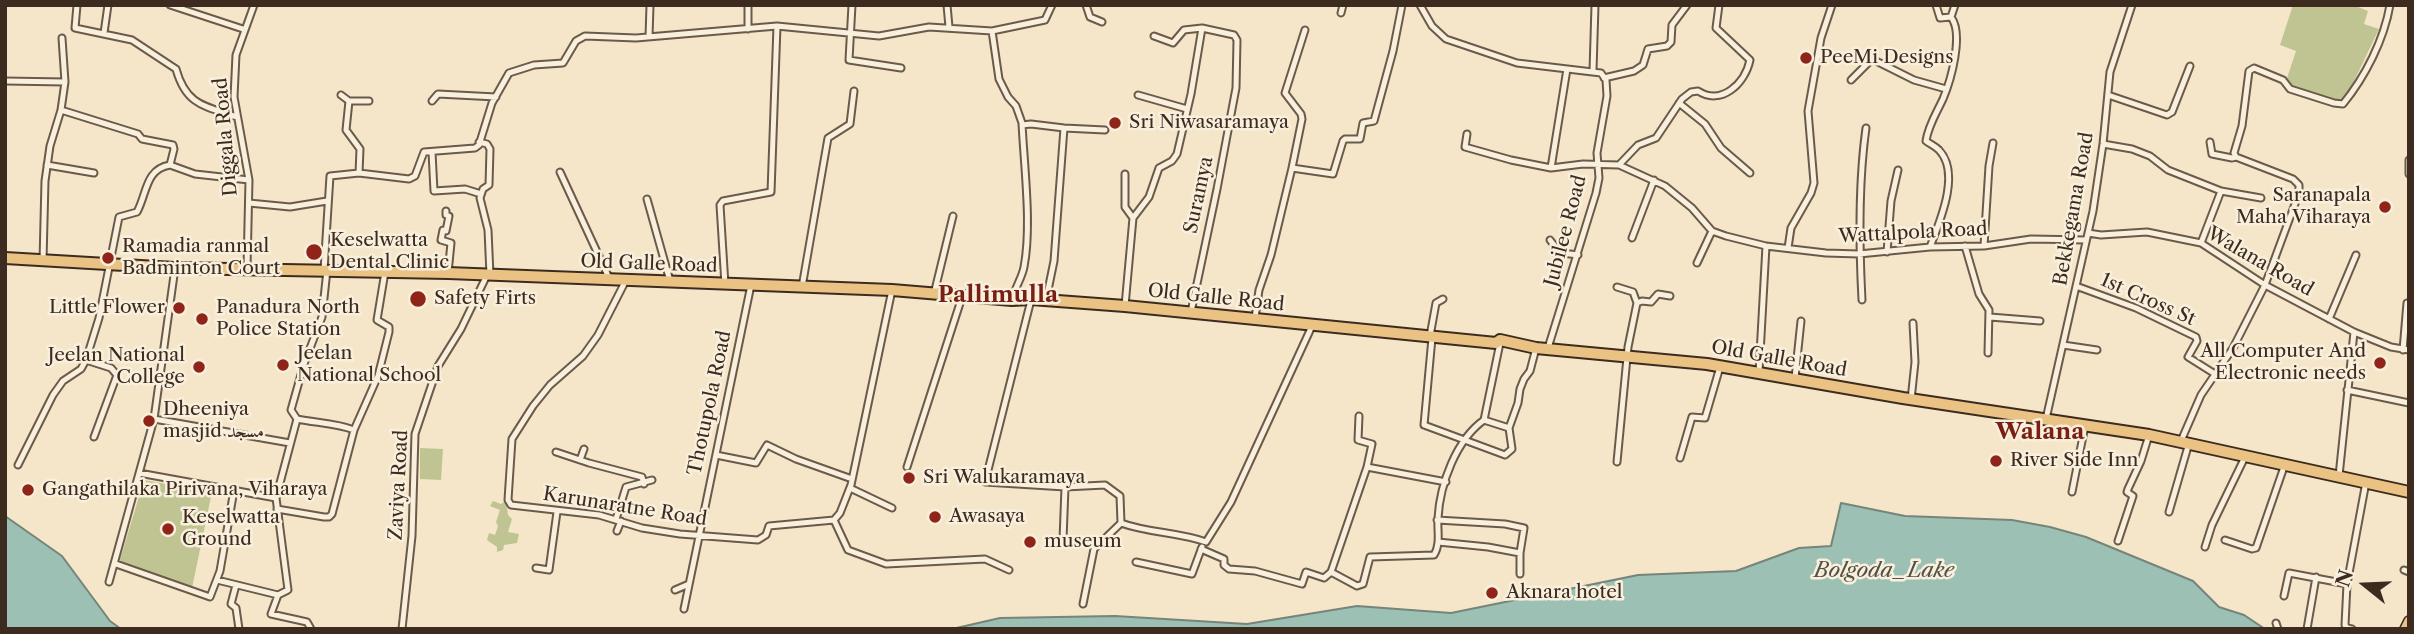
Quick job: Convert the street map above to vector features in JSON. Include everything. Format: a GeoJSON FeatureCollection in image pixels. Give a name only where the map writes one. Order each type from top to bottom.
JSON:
{"type":"FeatureCollection","features":[{"type":"Feature","properties":{"kind":"highway","name":"Old Galle Road"},"geometry":{"type":"LineString","coordinates":[[5,258],[175,268],[326,270],[892,290],[1125,306],[1496,343],[1500,340],[1536,348],[1627,355],[1759,372],[1911,400],[2149,435],[2409,492]]}},
{"type":"Feature","properties":{"kind":"main road"},"geometry":{"type":"LineString","coordinates":[[2405,629],[2409,621]]}},
{"type":"Feature","properties":{"kind":"street"},"geometry":{"type":"LineString","coordinates":[[77,5],[75,28],[132,40],[176,69],[181,88],[197,102],[237,117]]}},
{"type":"Feature","properties":{"kind":"street"},"geometry":{"type":"LineString","coordinates":[[104,33],[108,5]]}},
{"type":"Feature","properties":{"kind":"street"},"geometry":{"type":"LineString","coordinates":[[170,5],[243,29]]}},
{"type":"Feature","properties":{"kind":"street","name":"Diggala Road"},"geometry":{"type":"LineString","coordinates":[[247,268],[249,180],[234,97],[236,55],[243,29],[254,5]]}},
{"type":"Feature","properties":{"kind":"street"},"geometry":{"type":"LineString","coordinates":[[649,37],[650,5]]}},
{"type":"Feature","properties":{"kind":"street"},"geometry":{"type":"LineString","coordinates":[[748,5],[748,29]]}},
{"type":"Feature","properties":{"kind":"street"},"geometry":{"type":"LineString","coordinates":[[852,5],[849,60],[901,68]]}},
{"type":"Feature","properties":{"kind":"street"},"geometry":{"type":"LineString","coordinates":[[947,5],[949,27]]}},
{"type":"Feature","properties":{"kind":"street"},"geometry":{"type":"LineString","coordinates":[[354,430],[341,425],[322,425],[297,419],[291,410],[301,373],[322,317],[330,176],[359,173],[409,179],[415,176],[424,152],[475,148],[509,73],[534,65],[563,63],[576,41],[585,36],[649,37],[777,26],[879,36],[929,27],[992,31],[1045,20],[1052,5]]}},
{"type":"Feature","properties":{"kind":"street"},"geometry":{"type":"LineString","coordinates":[[1086,5],[1090,17],[1102,22]]}},
{"type":"Feature","properties":{"kind":"street"},"geometry":{"type":"LineString","coordinates":[[1341,13],[1343,5]]}},
{"type":"Feature","properties":{"kind":"street"},"geometry":{"type":"LineString","coordinates":[[1292,167],[1332,174],[1343,141],[1360,139],[1363,123],[1374,121],[1402,5]]}},
{"type":"Feature","properties":{"kind":"street"},"geometry":{"type":"LineString","coordinates":[[1420,5],[1432,26],[1446,39],[1517,63],[1593,71],[1601,73],[1604,78],[1634,71],[1643,65],[1648,49],[1667,46],[1671,42],[1672,25],[1687,5]]}},
{"type":"Feature","properties":{"kind":"street"},"geometry":{"type":"LineString","coordinates":[[1593,71],[1594,5]]}},
{"type":"Feature","properties":{"kind":"street"},"geometry":{"type":"LineString","coordinates":[[1619,165],[1639,145],[1656,138],[1679,103],[1691,92],[1722,96],[1740,80],[1750,64],[1751,60],[1716,28],[1719,5]]}},
{"type":"Feature","properties":{"kind":"street"},"geometry":{"type":"LineString","coordinates":[[1788,248],[1791,228],[1814,183],[1808,111],[1821,38],[1832,5]]}},
{"type":"Feature","properties":{"kind":"street"},"geometry":{"type":"LineString","coordinates":[[1936,5],[1940,18],[1951,17]]}},
{"type":"Feature","properties":{"kind":"street"},"geometry":{"type":"LineString","coordinates":[[1951,17],[1955,5]]}},
{"type":"Feature","properties":{"kind":"street","name":"Bekkegama Road"},"geometry":{"type":"LineString","coordinates":[[2046,419],[2088,233],[2103,144],[2110,72],[2132,5]]}},
{"type":"Feature","properties":{"kind":"street"},"geometry":{"type":"LineString","coordinates":[[2235,157],[2249,71],[2254,68],[2283,80],[2290,89],[2343,104],[2368,65],[2384,29],[2390,5]]}},
{"type":"Feature","properties":{"kind":"street"},"geometry":{"type":"LineString","coordinates":[[1930,247],[1949,184],[1950,169],[1938,149],[1926,141],[1946,89],[1958,41],[1951,17]]}},
{"type":"Feature","properties":{"kind":"street"},"geometry":{"type":"LineString","coordinates":[[725,285],[720,205],[723,201],[771,192],[777,26]]}},
{"type":"Feature","properties":{"kind":"street"},"geometry":{"type":"LineString","coordinates":[[1125,306],[1133,218],[1149,197],[1159,168],[1172,161],[1177,154],[1202,28],[1184,30],[1171,43],[1154,36]]}},
{"type":"Feature","properties":{"kind":"street","name":"Suramya"},"geometry":{"type":"LineString","coordinates":[[1191,312],[1236,88],[1236,37],[1202,28]]}},
{"type":"Feature","properties":{"kind":"street"},"geometry":{"type":"LineString","coordinates":[[1255,318],[1259,290],[1271,255],[1302,119],[1285,93],[1305,30]]}},
{"type":"Feature","properties":{"kind":"street"},"geometry":{"type":"LineString","coordinates":[[992,31],[999,79],[1016,106],[1022,125],[1027,244],[1023,271],[1012,300]]}},
{"type":"Feature","properties":{"kind":"street"},"geometry":{"type":"LineString","coordinates":[[43,261],[47,164],[65,82],[62,38]]}},
{"type":"Feature","properties":{"kind":"street"},"geometry":{"type":"LineString","coordinates":[[1851,80],[1872,59],[1920,82],[1946,89]]}},
{"type":"Feature","properties":{"kind":"street"},"geometry":{"type":"LineString","coordinates":[[2108,95],[2167,115],[2172,112],[2190,66]]}},
{"type":"Feature","properties":{"kind":"street"},"geometry":{"type":"LineString","coordinates":[[1551,167],[1567,69]]}},
{"type":"Feature","properties":{"kind":"street","name":"Jubilee Road"},"geometry":{"type":"LineString","coordinates":[[1548,348],[1596,193],[1599,164],[1597,153],[1607,96],[1604,78]]}},
{"type":"Feature","properties":{"kind":"street"},"geometry":{"type":"LineString","coordinates":[[5,81],[65,82]]}},
{"type":"Feature","properties":{"kind":"street"},"geometry":{"type":"LineString","coordinates":[[802,287],[828,138],[850,124],[854,91]]}},
{"type":"Feature","properties":{"kind":"street"},"geometry":{"type":"LineString","coordinates":[[432,101],[438,94],[496,97]]}},
{"type":"Feature","properties":{"kind":"street"},"geometry":{"type":"LineString","coordinates":[[1138,94],[1188,108]]}},
{"type":"Feature","properties":{"kind":"street"},"geometry":{"type":"LineString","coordinates":[[341,95],[349,101],[369,101]]}},
{"type":"Feature","properties":{"kind":"street"},"geometry":{"type":"LineString","coordinates":[[349,101],[346,130],[360,149],[359,173]]}},
{"type":"Feature","properties":{"kind":"street"},"geometry":{"type":"LineString","coordinates":[[1679,103],[1705,124],[1721,148],[1750,173]]}},
{"type":"Feature","properties":{"kind":"street"},"geometry":{"type":"LineString","coordinates":[[61,110],[138,134],[142,139],[173,145],[170,165]]}},
{"type":"Feature","properties":{"kind":"street"},"geometry":{"type":"LineString","coordinates":[[1022,125],[1105,130]]}},
{"type":"Feature","properties":{"kind":"street"},"geometry":{"type":"LineString","coordinates":[[1046,300],[1054,261],[1064,128]]}},
{"type":"Feature","properties":{"kind":"street"},"geometry":{"type":"LineString","coordinates":[[1861,300],[1861,167],[1866,128]]}},
{"type":"Feature","properties":{"kind":"street"},"geometry":{"type":"LineString","coordinates":[[1467,134],[1465,147],[1511,160],[1551,167],[1619,165],[1654,180],[1692,208],[1712,231],[1697,263]]}},
{"type":"Feature","properties":{"kind":"street"},"geometry":{"type":"LineString","coordinates":[[480,142],[487,144],[489,149],[489,185],[481,194]]}},
{"type":"Feature","properties":{"kind":"street"},"geometry":{"type":"LineString","coordinates":[[2169,512],[2185,442],[2201,395],[2232,348],[2264,285],[2299,193],[2299,185],[2279,172],[2235,157],[2232,159],[2212,154],[2210,142]]}},
{"type":"Feature","properties":{"kind":"street"},"geometry":{"type":"LineString","coordinates":[[1984,246],[1993,143]]}},
{"type":"Feature","properties":{"kind":"street"},"geometry":{"type":"LineString","coordinates":[[2103,144],[2141,152],[2168,170],[2221,191],[2261,198]]}},
{"type":"Feature","properties":{"kind":"street"},"geometry":{"type":"LineString","coordinates":[[432,152],[433,191],[466,189],[481,194]]}},
{"type":"Feature","properties":{"kind":"street"},"geometry":{"type":"LineString","coordinates":[[2409,160],[2409,174]]}},
{"type":"Feature","properties":{"kind":"street"},"geometry":{"type":"LineString","coordinates":[[47,164],[94,173]]}},
{"type":"Feature","properties":{"kind":"street"},"geometry":{"type":"LineString","coordinates":[[18,465],[53,395],[63,381],[81,369],[86,360],[99,318],[119,217],[137,212],[147,181],[170,165],[195,174],[249,180]]}},
{"type":"Feature","properties":{"kind":"street"},"geometry":{"type":"LineString","coordinates":[[1886,252],[1891,201],[1898,170]]}},
{"type":"Feature","properties":{"kind":"street"},"geometry":{"type":"LineString","coordinates":[[560,172],[611,280]]}},
{"type":"Feature","properties":{"kind":"street"},"geometry":{"type":"LineString","coordinates":[[1125,174],[1125,207],[1133,218]]}},
{"type":"Feature","properties":{"kind":"street"},"geometry":{"type":"LineString","coordinates":[[1632,237],[1654,180]]}},
{"type":"Feature","properties":{"kind":"street"},"geometry":{"type":"LineString","coordinates":[[2201,243],[2221,191]]}},
{"type":"Feature","properties":{"kind":"street"},"geometry":{"type":"LineString","coordinates":[[481,194],[488,230],[488,275]]}},
{"type":"Feature","properties":{"kind":"street"},"geometry":{"type":"LineString","coordinates":[[647,200],[671,282]]}},
{"type":"Feature","properties":{"kind":"street"},"geometry":{"type":"LineString","coordinates":[[248,203],[290,207],[327,201]]}},
{"type":"Feature","properties":{"kind":"street"},"geometry":{"type":"LineString","coordinates":[[446,211],[449,216],[448,226],[446,231],[443,230],[441,240],[451,243],[448,274]]}},
{"type":"Feature","properties":{"kind":"street"},"geometry":{"type":"LineString","coordinates":[[934,294],[953,216]]}},
{"type":"Feature","properties":{"kind":"street","name":"Wattalpola Road"},"geometry":{"type":"LineString","coordinates":[[1712,231],[1766,246],[1859,254],[1930,247],[1984,246],[2031,239],[2086,240]]}},
{"type":"Feature","properties":{"kind":"street","name":"Walana Road"},"geometry":{"type":"LineString","coordinates":[[2088,233],[2101,235],[2147,232],[2201,243],[2264,285],[2329,319],[2391,347],[2406,350]]}},
{"type":"Feature","properties":{"kind":"street"},"geometry":{"type":"LineString","coordinates":[[1550,240],[1554,245],[1554,252],[1578,255]]}},
{"type":"Feature","properties":{"kind":"street"},"geometry":{"type":"LineString","coordinates":[[1759,372],[1766,246]]}},
{"type":"Feature","properties":{"kind":"street"},"geometry":{"type":"LineString","coordinates":[[1965,246],[1979,294],[1988,305],[1988,353]]}},
{"type":"Feature","properties":{"kind":"street"},"geometry":{"type":"LineString","coordinates":[[2329,319],[2356,255]]}},
{"type":"Feature","properties":{"kind":"street"},"geometry":{"type":"LineString","coordinates":[[109,582],[153,419],[175,268]]}},
{"type":"Feature","properties":{"kind":"street"},"geometry":{"type":"LineString","coordinates":[[277,509],[329,517],[332,514],[354,430],[379,376],[389,332],[389,327],[377,320],[385,272]]}},
{"type":"Feature","properties":{"kind":"street","name":"Zaviya Road"},"geometry":{"type":"LineString","coordinates":[[402,629],[412,536],[415,433],[438,366],[461,329],[488,275]]}},
{"type":"Feature","properties":{"kind":"street","name":"Karunaratne Road"},"geometry":{"type":"LineString","coordinates":[[625,282],[598,335],[583,356],[550,385],[512,439],[508,500],[512,505],[599,515],[655,530],[758,540],[766,535],[769,526],[834,520]]}},
{"type":"Feature","properties":{"kind":"street","name":"Thotupola Road"},"geometry":{"type":"LineString","coordinates":[[684,609],[751,285]]}},
{"type":"Feature","properties":{"kind":"street","name":"1st Cross St"},"geometry":{"type":"LineString","coordinates":[[2076,286],[2136,308],[2196,337],[2197,341],[2189,356],[2215,374]]}},
{"type":"Feature","properties":{"kind":"street"},"geometry":{"type":"LineString","coordinates":[[1617,287],[1633,292],[1637,303],[1627,355],[1617,462]]}},
{"type":"Feature","properties":{"kind":"street"},"geometry":{"type":"LineString","coordinates":[[892,290],[850,488],[840,513],[834,520],[848,550],[887,564],[985,559],[1009,570]]}},
{"type":"Feature","properties":{"kind":"street"},"geometry":{"type":"LineString","coordinates":[[1637,303],[1651,302],[1658,294],[1670,296]]}},
{"type":"Feature","properties":{"kind":"street"},"geometry":{"type":"LineString","coordinates":[[908,467],[963,295]]}},
{"type":"Feature","properties":{"kind":"street"},"geometry":{"type":"LineString","coordinates":[[1031,299],[1015,372],[985,481],[1065,487],[1105,485],[1120,496],[1121,523],[1094,549],[1083,604]]}},
{"type":"Feature","properties":{"kind":"street"},"geometry":{"type":"LineString","coordinates":[[1443,299],[1436,303],[1433,311],[1424,425],[1505,455],[1512,449],[1509,428],[1536,348]]}},
{"type":"Feature","properties":{"kind":"street"},"geometry":{"type":"LineString","coordinates":[[2406,350],[2407,303]]}},
{"type":"Feature","properties":{"kind":"street"},"geometry":{"type":"LineString","coordinates":[[1990,317],[2040,321]]}},
{"type":"Feature","properties":{"kind":"street"},"geometry":{"type":"LineString","coordinates":[[1795,378],[1801,321]]}},
{"type":"Feature","properties":{"kind":"street"},"geometry":{"type":"LineString","coordinates":[[1911,400],[1913,323]]}},
{"type":"Feature","properties":{"kind":"street"},"geometry":{"type":"LineString","coordinates":[[1136,562],[1192,574],[1201,549],[1231,502],[1312,326]]}},
{"type":"Feature","properties":{"kind":"street"},"geometry":{"type":"LineString","coordinates":[[2339,476],[2354,332]]}},
{"type":"Feature","properties":{"kind":"street"},"geometry":{"type":"LineString","coordinates":[[1331,572],[1357,586],[1363,584],[1370,557],[1434,555],[1438,542],[1439,502],[1453,458],[1483,420],[1500,340]]}},
{"type":"Feature","properties":{"kind":"street"},"geometry":{"type":"LineString","coordinates":[[2063,345],[2097,350]]}},
{"type":"Feature","properties":{"kind":"street"},"geometry":{"type":"LineString","coordinates":[[86,360],[111,368],[117,375],[94,437]]}},
{"type":"Feature","properties":{"kind":"street"},"geometry":{"type":"LineString","coordinates":[[1680,458],[1692,417],[1705,418],[1720,367]]}},
{"type":"Feature","properties":{"kind":"street"},"geometry":{"type":"LineString","coordinates":[[2347,390],[2409,403]]}},
{"type":"Feature","properties":{"kind":"street"},"geometry":{"type":"LineString","coordinates":[[1201,549],[1224,559],[1224,565],[1229,569],[1255,571],[1302,584],[1306,572],[1324,578],[1331,572],[1367,467],[1372,444],[1358,440],[1359,416]]}},
{"type":"Feature","properties":{"kind":"street"},"geometry":{"type":"LineString","coordinates":[[153,419],[290,443]]}},
{"type":"Feature","properties":{"kind":"street"},"geometry":{"type":"LineString","coordinates":[[216,580],[278,595],[288,590],[276,498],[297,419]]}},
{"type":"Feature","properties":{"kind":"street"},"geometry":{"type":"LineString","coordinates":[[1483,420],[1509,428]]}},
{"type":"Feature","properties":{"kind":"street"},"geometry":{"type":"LineString","coordinates":[[2072,492],[2085,425]]}},
{"type":"Feature","properties":{"kind":"street"},"geometry":{"type":"LineString","coordinates":[[2118,541],[2133,496],[2127,489],[2142,458],[2149,435]]}},
{"type":"Feature","properties":{"kind":"street"},"geometry":{"type":"LineString","coordinates":[[716,455],[756,463],[767,445],[796,459],[852,479]]}},
{"type":"Feature","properties":{"kind":"street"},"geometry":{"type":"LineString","coordinates":[[580,460],[584,449]]}},
{"type":"Feature","properties":{"kind":"street"},"geometry":{"type":"LineString","coordinates":[[556,452],[643,480],[652,480]]}},
{"type":"Feature","properties":{"kind":"street"},"geometry":{"type":"LineString","coordinates":[[2205,547],[2212,525],[2246,455]]}},
{"type":"Feature","properties":{"kind":"street"},"geometry":{"type":"LineString","coordinates":[[2225,540],[2256,548],[2285,464]]}},
{"type":"Feature","properties":{"kind":"street"},"geometry":{"type":"LineString","coordinates":[[1367,467],[1446,482]]}},
{"type":"Feature","properties":{"kind":"street"},"geometry":{"type":"LineString","coordinates":[[643,480],[646,470]]}},
{"type":"Feature","properties":{"kind":"street"},"geometry":{"type":"LineString","coordinates":[[139,472],[276,498]]}},
{"type":"Feature","properties":{"kind":"street"},"geometry":{"type":"LineString","coordinates":[[617,531],[626,487],[643,480]]}},
{"type":"Feature","properties":{"kind":"street"},"geometry":{"type":"LineString","coordinates":[[2352,629],[2345,625],[2347,584],[2366,482]]}},
{"type":"Feature","properties":{"kind":"street"},"geometry":{"type":"LineString","coordinates":[[1063,540],[1065,487]]}},
{"type":"Feature","properties":{"kind":"street"},"geometry":{"type":"LineString","coordinates":[[850,488],[892,508]]}},
{"type":"Feature","properties":{"kind":"street"},"geometry":{"type":"LineString","coordinates":[[116,564],[210,597],[216,580],[234,490]]}},
{"type":"Feature","properties":{"kind":"street"},"geometry":{"type":"LineString","coordinates":[[536,568],[550,570],[557,512]]}},
{"type":"Feature","properties":{"kind":"street"},"geometry":{"type":"LineString","coordinates":[[1437,520],[1524,528],[1520,574]]}},
{"type":"Feature","properties":{"kind":"street"},"geometry":{"type":"LineString","coordinates":[[1121,523],[1137,529],[1191,536],[1206,542]]}},
{"type":"Feature","properties":{"kind":"street"},"geometry":{"type":"LineString","coordinates":[[1438,542],[1520,553]]}},
{"type":"Feature","properties":{"kind":"street"},"geometry":{"type":"LineString","coordinates":[[2284,596],[2289,573],[2347,584]]}},
{"type":"Feature","properties":{"kind":"street"},"geometry":{"type":"LineString","coordinates":[[2307,629],[2316,577]]}},
{"type":"Feature","properties":{"kind":"street"},"geometry":{"type":"LineString","coordinates":[[675,590],[689,584]]}},
{"type":"Feature","properties":{"kind":"street"},"geometry":{"type":"LineString","coordinates":[[236,585],[231,604],[236,608],[239,629]]}},
{"type":"Feature","properties":{"kind":"street"},"geometry":{"type":"LineString","coordinates":[[278,595],[271,614],[307,622],[311,629]]}},
{"type":"Feature","properties":{"kind":"green space"},"geometry":{"type":"Polygon","coordinates":[[[2293,5],[2353,5],[2368,11],[2364,24],[2379,29],[2346,98],[2324,99],[2285,84],[2296,51],[2280,45],[2293,5]]]}},
{"type":"Feature","properties":{"kind":"green space"},"geometry":{"type":"Polygon","coordinates":[[[420,448],[443,449],[441,480],[420,479],[420,448]]]}},
{"type":"Feature","properties":{"kind":"green space","name":"Keselwatta Ground"},"geometry":{"type":"Polygon","coordinates":[[[144,480],[212,492],[192,588],[119,563],[144,480]]]}},
{"type":"Feature","properties":{"kind":"green space"},"geometry":{"type":"Polygon","coordinates":[[[493,501],[501,504],[506,501],[508,515],[512,519],[508,532],[519,534],[517,543],[504,545],[503,550],[497,552],[497,547],[487,540],[489,533],[495,535],[498,526],[496,522],[500,510],[490,506],[493,501]]]}},
{"type":"Feature","properties":{"kind":"water","name":"Bolgoda_Lake"},"geometry":{"type":"Polygon","coordinates":[[[1841,503],[1905,516],[2012,520],[2086,537],[2193,581],[2219,607],[2244,615],[2265,629],[952,629],[1000,618],[1115,616],[1247,624],[1357,606],[1451,613],[1638,575],[1736,571],[1799,548],[1831,546],[1841,503]]]}},
{"type":"Feature","properties":{"kind":"water"},"geometry":{"type":"Polygon","coordinates":[[[5,516],[62,556],[110,621],[121,629],[5,629],[5,516]]]}},
{"type":"Feature","properties":{"kind":"place","name":"PeeMi Designs"},"geometry":{"type":"Point","coordinates":[1806,58]}},
{"type":"Feature","properties":{"kind":"place","name":"Sri Niwasaramaya"},"geometry":{"type":"Point","coordinates":[1115,123]}},
{"type":"Feature","properties":{"kind":"place","name":"Saranapala Maha Viharaya"},"geometry":{"type":"Point","coordinates":[2385,207]}},
{"type":"Feature","properties":{"kind":"place","name":"Keselwatta Dental Clinic"},"geometry":{"type":"Point","coordinates":[314,252]}},
{"type":"Feature","properties":{"kind":"place","name":"Ramadia ranmal Badminton Court"},"geometry":{"type":"Point","coordinates":[108,258]}},
{"type":"Feature","properties":{"kind":"place","name":"Safety Firts"},"geometry":{"type":"Point","coordinates":[418,299]}},
{"type":"Feature","properties":{"kind":"place","name":"Little Flower"},"geometry":{"type":"Point","coordinates":[179,308]}},
{"type":"Feature","properties":{"kind":"place","name":"Panadura North Police Station"},"geometry":{"type":"Point","coordinates":[202,319]}},
{"type":"Feature","properties":{"kind":"place","name":"All Computer And Electronic needs"},"geometry":{"type":"Point","coordinates":[2380,363]}},
{"type":"Feature","properties":{"kind":"place","name":"Jeelan National School"},"geometry":{"type":"Point","coordinates":[283,365]}},
{"type":"Feature","properties":{"kind":"place","name":"Jeelan National College"},"geometry":{"type":"Point","coordinates":[199,367]}},
{"type":"Feature","properties":{"kind":"place","name":"Dheeniya masjid مسجد"},"geometry":{"type":"Point","coordinates":[149,421]}},
{"type":"Feature","properties":{"kind":"place","name":"River Side Inn"},"geometry":{"type":"Point","coordinates":[1996,461]}},
{"type":"Feature","properties":{"kind":"place","name":"Sri Walukaramaya"},"geometry":{"type":"Point","coordinates":[909,478]}},
{"type":"Feature","properties":{"kind":"place","name":"Gangathilaka Pirivana, Viharaya"},"geometry":{"type":"Point","coordinates":[28,490]}},
{"type":"Feature","properties":{"kind":"place","name":"Awasaya"},"geometry":{"type":"Point","coordinates":[935,517]}},
{"type":"Feature","properties":{"kind":"place","name":"Keselwatta Ground"},"geometry":{"type":"Point","coordinates":[168,529]}},
{"type":"Feature","properties":{"kind":"place","name":"museum"},"geometry":{"type":"Point","coordinates":[1030,542]}},
{"type":"Feature","properties":{"kind":"place","name":"Aknara hotel"},"geometry":{"type":"Point","coordinates":[1492,593]}},
{"type":"Feature","properties":{"kind":"district","name":"Pallimulla"},"geometry":{"type":"Point","coordinates":[998,295]}},
{"type":"Feature","properties":{"kind":"district","name":"Walana"},"geometry":{"type":"Point","coordinates":[2040,432]}}]}
